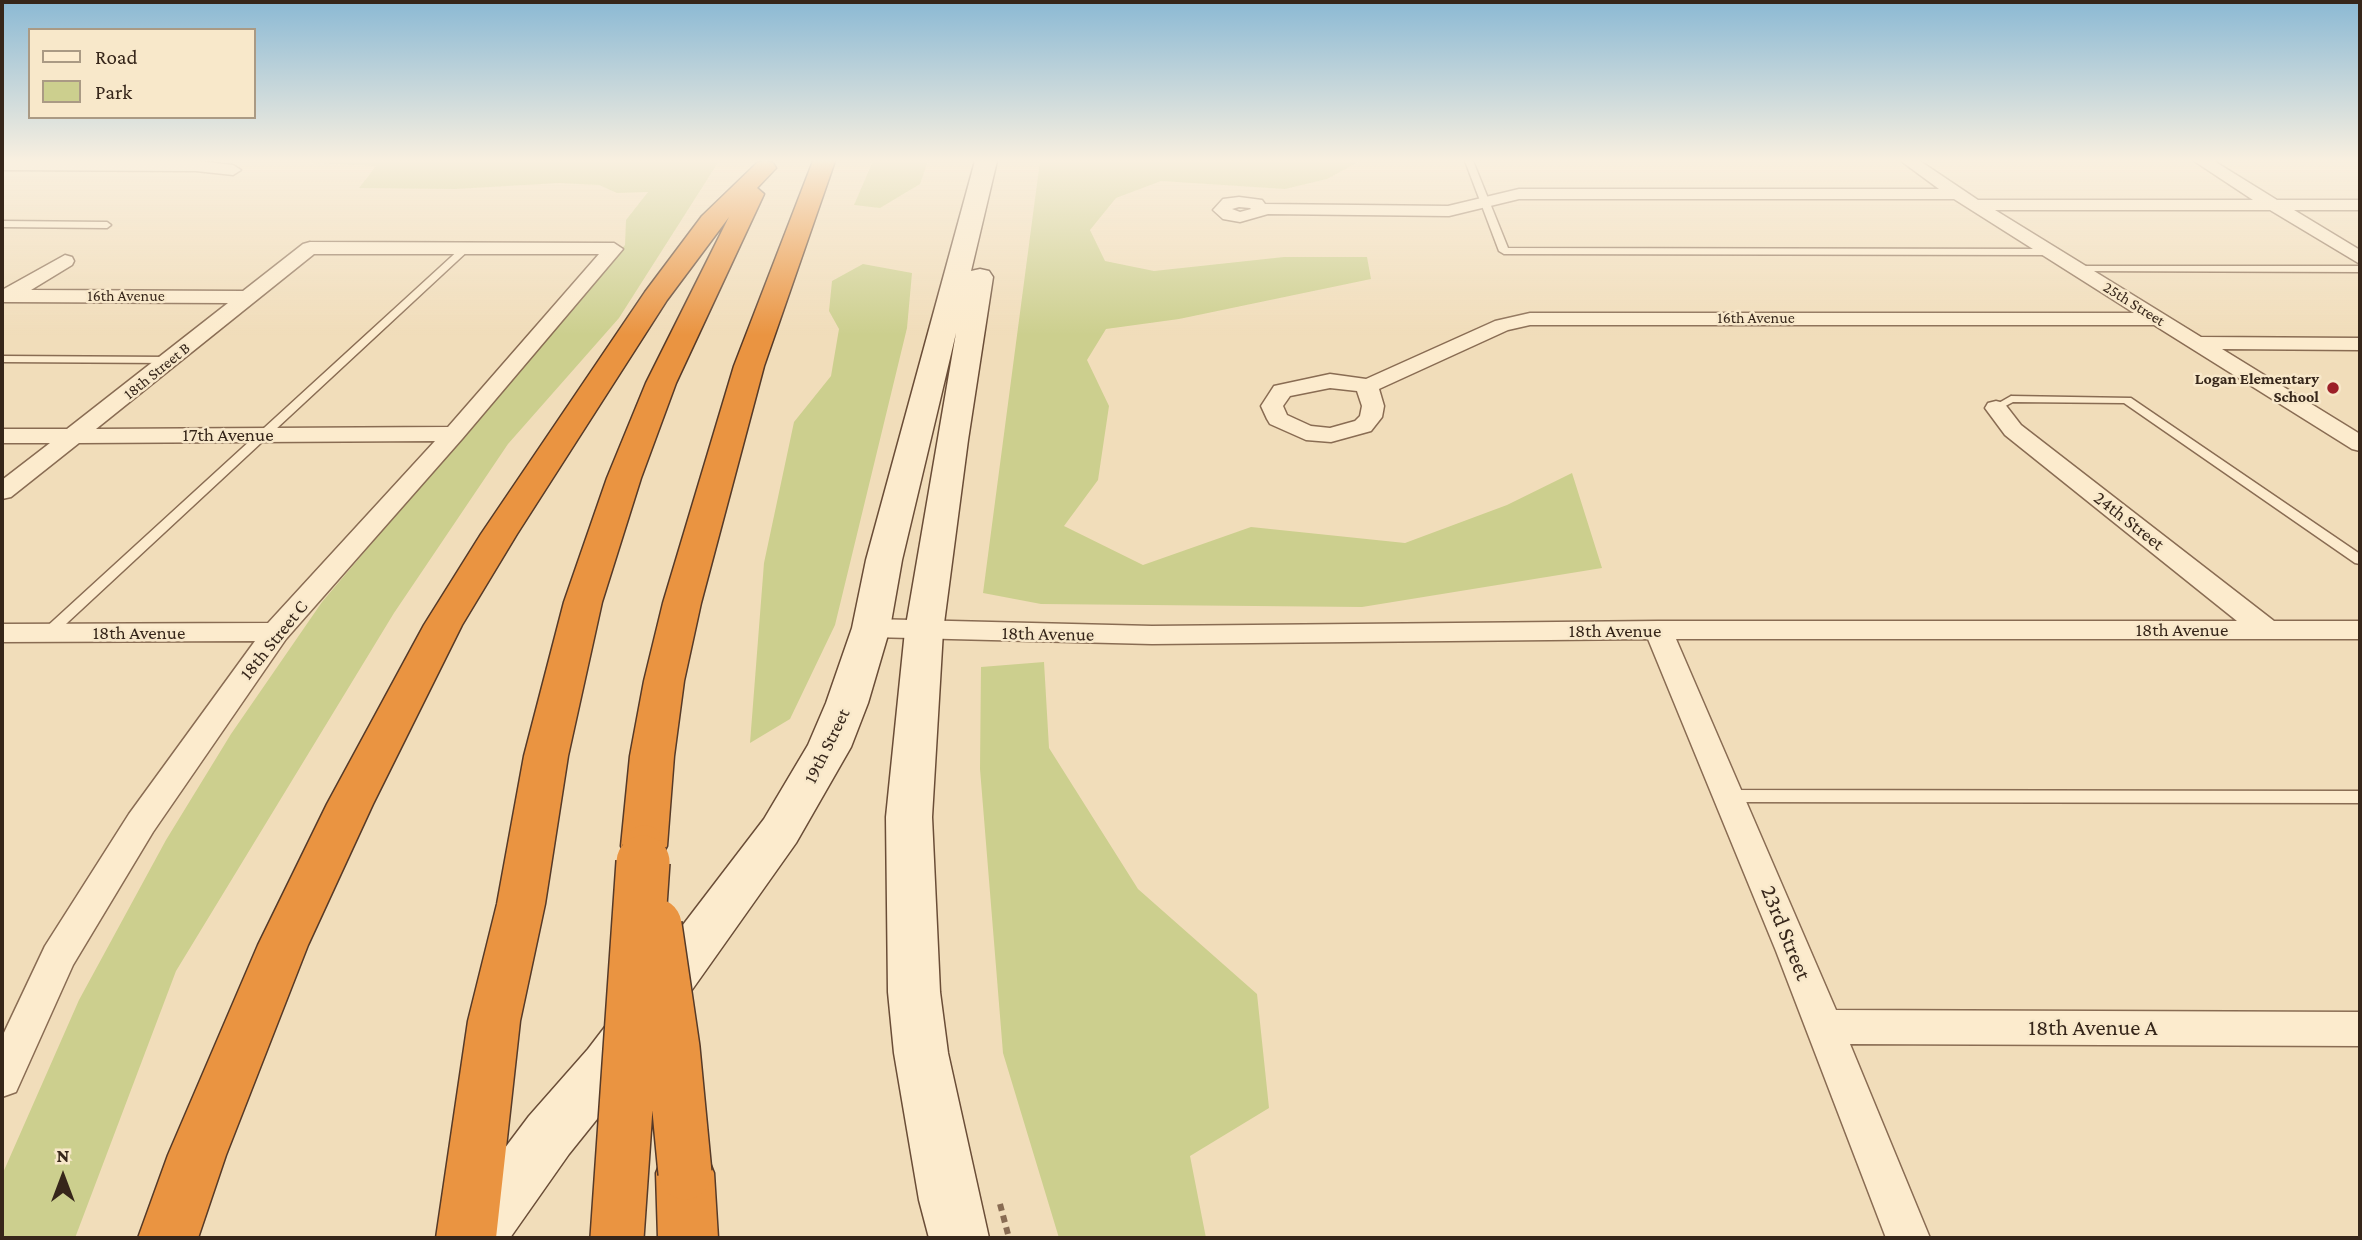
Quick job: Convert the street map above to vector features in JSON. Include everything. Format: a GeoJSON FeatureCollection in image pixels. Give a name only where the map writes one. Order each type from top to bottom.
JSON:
{"type":"FeatureCollection","features":[{"type":"Feature","properties":{"kind":"highway"},"geometry":{"type":"LineString","coordinates":[[168,1238],[197,1155],[283,945],[350,804],[443,625],[499,534],[654,299],[714,219]]}},
{"type":"Feature","properties":{"kind":"highway"},"geometry":{"type":"LineString","coordinates":[[466,1238],[494,1021],[521,904],[546,756],[583,602],[624,478],[661,383],[740,219]]}},
{"type":"Feature","properties":{"kind":"highway"},"geometry":{"type":"LineString","coordinates":[[617,1238],[644,846],[652,755],[664,681],[682,603],[749,366],[803,219]]}},
{"type":"Feature","properties":{"kind":"highway"},"geometry":{"type":"LineString","coordinates":[[644,846],[673,1048],[685,1173],[688,1238]]}},
{"type":"Feature","properties":{"kind":"main road","name":"19th Street"},"geometry":{"type":"LineString","coordinates":[[474,1238],[548,1135],[607,1066],[780,831],[829,747],[847,703],[871,628],[884,560],[971,219]]}},
{"type":"Feature","properties":{"kind":"main road"},"geometry":{"type":"LineString","coordinates":[[959,1238],[921,1053],[914,992],[909,817],[924,631],[979,279],[993,219]]}},
{"type":"Feature","properties":{"kind":"street","name":"25th Street"},"geometry":{"type":"LineString","coordinates":[[1996,219],[2360,444]]}},
{"type":"Feature","properties":{"kind":"street"},"geometry":{"type":"LineString","coordinates":[[2296,219],[2360,258]]}},
{"type":"Feature","properties":{"kind":"street","name":"18th Street B"},"geometry":{"type":"LineString","coordinates":[[2,492],[310,248],[465,249]]}},
{"type":"Feature","properties":{"kind":"street","name":"18th Street C"},"geometry":{"type":"LineString","coordinates":[[2,1079],[58,957],[141,823],[276,632],[454,434],[614,249],[465,249]]}},
{"type":"Feature","properties":{"kind":"street"},"geometry":{"type":"LineString","coordinates":[[4,297],[65,261]]}},
{"type":"Feature","properties":{"kind":"street","name":"16th Avenue"},"geometry":{"type":"LineString","coordinates":[[4,297],[250,297]]}},
{"type":"Feature","properties":{"kind":"street","name":"16th Avenue"},"geometry":{"type":"LineString","coordinates":[[1368,386],[1391,378],[1502,325],[1530,319],[2158,319]]}},
{"type":"Feature","properties":{"kind":"street"},"geometry":{"type":"LineString","coordinates":[[2196,343],[2360,344]]}},
{"type":"Feature","properties":{"kind":"street","name":"24th Street"},"geometry":{"type":"LineString","coordinates":[[1996,408],[2013,430],[2267,631]]}},
{"type":"Feature","properties":{"kind":"street","name":"17th Avenue"},"geometry":{"type":"LineString","coordinates":[[2,436],[454,434]]}},
{"type":"Feature","properties":{"kind":"street","name":"18th Avenue"},"geometry":{"type":"LineString","coordinates":[[871,628],[1152,635],[2360,630]]}},
{"type":"Feature","properties":{"kind":"street","name":"23rd Street"},"geometry":{"type":"LineString","coordinates":[[1658,631],[1730,796],[1908,1238]]}},
{"type":"Feature","properties":{"kind":"street","name":"18th Avenue"},"geometry":{"type":"LineString","coordinates":[[2,633],[276,632]]}},
{"type":"Feature","properties":{"kind":"street","name":"18th Avenue A"},"geometry":{"type":"LineString","coordinates":[[1825,1027],[2360,1029]]}},
{"type":"Feature","properties":{"kind":"lane"},"geometry":{"type":"LineString","coordinates":[[1492,219],[1504,251],[2050,252]]}},
{"type":"Feature","properties":{"kind":"lane"},"geometry":{"type":"LineString","coordinates":[[2,224],[107,225]]}},
{"type":"Feature","properties":{"kind":"lane"},"geometry":{"type":"LineString","coordinates":[[48,633],[465,249]]}},
{"type":"Feature","properties":{"kind":"lane"},"geometry":{"type":"LineString","coordinates":[[2077,268],[2360,269]]}},
{"type":"Feature","properties":{"kind":"lane"},"geometry":{"type":"LineString","coordinates":[[2,359],[171,359]]}},
{"type":"Feature","properties":{"kind":"lane"},"geometry":{"type":"LineString","coordinates":[[1996,408],[2011,399],[2127,400],[2360,560]]}},
{"type":"Feature","properties":{"kind":"lane"},"geometry":{"type":"LineString","coordinates":[[1730,796],[2360,797]]}},
{"type":"Feature","properties":{"kind":"green space"},"geometry":{"type":"Polygon","coordinates":[[[682,219],[619,318],[508,444],[394,613],[176,971],[75,1238],[2,1238],[2,1175],[79,1000],[166,840],[231,734],[322,602],[625,245],[626,220],[682,219]]]}},
{"type":"Feature","properties":{"kind":"green space"},"geometry":{"type":"Polygon","coordinates":[[[1032,219],[1099,219],[1090,230],[1105,261],[1154,271],[1284,257],[1367,257],[1371,279],[1179,319],[1106,329],[1087,360],[1109,406],[1098,480],[1064,526],[1143,565],[1251,527],[1405,543],[1507,505],[1572,473],[1602,568],[1362,607],[1041,604],[983,593],[1032,219]]]}},
{"type":"Feature","properties":{"kind":"green space"},"geometry":{"type":"Polygon","coordinates":[[[863,264],[912,273],[907,328],[835,625],[790,719],[750,743],[764,563],[794,422],[831,376],[839,329],[829,311],[832,281],[863,264]]]}},
{"type":"Feature","properties":{"kind":"green space"},"geometry":{"type":"Polygon","coordinates":[[[1044,662],[1049,748],[1138,889],[1257,994],[1269,1108],[1190,1156],[1206,1238],[1059,1238],[1003,1053],[980,769],[981,667],[1044,662]]]}},
{"type":"Feature","properties":{"kind":"place","name":"Logan Elementary School"},"geometry":{"type":"Point","coordinates":[2333,388]}}]}
